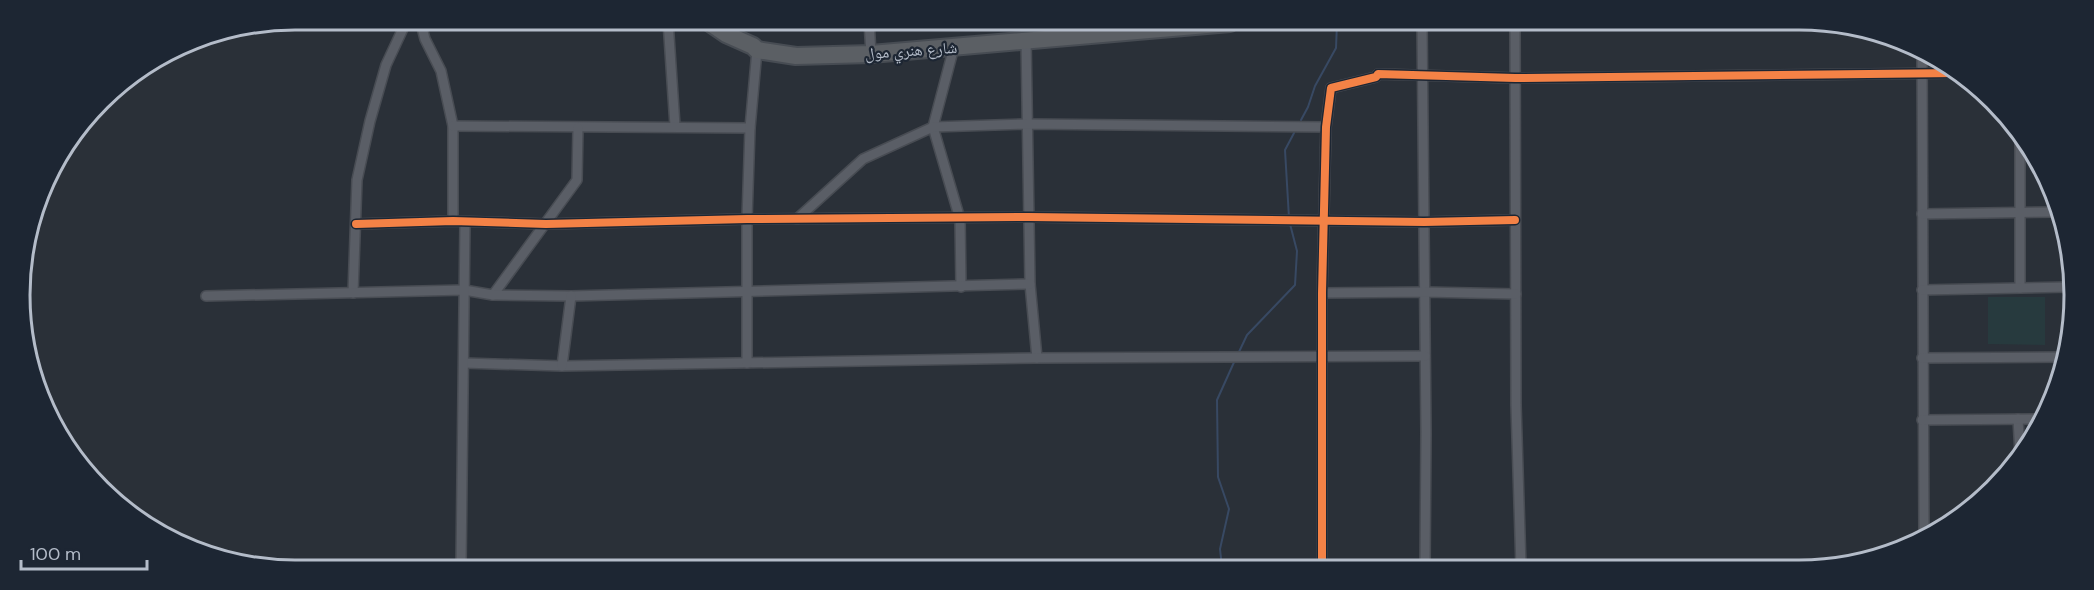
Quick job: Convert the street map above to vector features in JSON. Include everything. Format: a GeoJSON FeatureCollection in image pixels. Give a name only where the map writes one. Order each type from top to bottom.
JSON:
{"type":"FeatureCollection","features":[{"type":"Feature","properties":{"kind":"highway","name":"شارع هنري مول"},"geometry":{"type":"LineString","coordinates":[[720,30],[757,50],[796,56],[871,54],[1141,30]]}},
{"type":"Feature","properties":{"kind":"street"},"geometry":{"type":"LineString","coordinates":[[353,292],[357,180],[370,121],[386,65],[402,30]]}},
{"type":"Feature","properties":{"kind":"street"},"geometry":{"type":"LineString","coordinates":[[423,30],[441,70],[453,126],[453,221]]}},
{"type":"Feature","properties":{"kind":"street"},"geometry":{"type":"LineString","coordinates":[[669,30],[675,126]]}},
{"type":"Feature","properties":{"kind":"street"},"geometry":{"type":"LineString","coordinates":[[870,30],[871,54]]}},
{"type":"Feature","properties":{"kind":"street"},"geometry":{"type":"LineString","coordinates":[[1422,30],[1425,560]]}},
{"type":"Feature","properties":{"kind":"street"},"geometry":{"type":"LineString","coordinates":[[1515,30],[1516,405],[1521,560]]}},
{"type":"Feature","properties":{"kind":"street"},"geometry":{"type":"LineString","coordinates":[[1026,39],[1030,284],[1037,358]]}},
{"type":"Feature","properties":{"kind":"street"},"geometry":{"type":"LineString","coordinates":[[954,47],[933,127],[960,219],[961,287]]}},
{"type":"Feature","properties":{"kind":"street"},"geometry":{"type":"LineString","coordinates":[[747,363],[747,219],[750,128],[757,50]]}},
{"type":"Feature","properties":{"kind":"street"},"geometry":{"type":"LineString","coordinates":[[1922,60],[1924,528]]}},
{"type":"Feature","properties":{"kind":"street"},"geometry":{"type":"LineString","coordinates":[[1322,560],[1322,293],[1326,127],[1330,88],[1376,77],[1378,74],[1515,78],[1944,73]]}},
{"type":"Feature","properties":{"kind":"street"},"geometry":{"type":"LineString","coordinates":[[797,219],[863,159],[933,127],[1028,124],[1326,127]]}},
{"type":"Feature","properties":{"kind":"street"},"geometry":{"type":"LineString","coordinates":[[453,126],[750,128]]}},
{"type":"Feature","properties":{"kind":"street"},"geometry":{"type":"LineString","coordinates":[[493,295],[577,180],[578,128]]}},
{"type":"Feature","properties":{"kind":"street"},"geometry":{"type":"LineString","coordinates":[[2020,150],[2020,288]]}},
{"type":"Feature","properties":{"kind":"street"},"geometry":{"type":"LineString","coordinates":[[1922,214],[2051,212]]}},
{"type":"Feature","properties":{"kind":"street"},"geometry":{"type":"LineString","coordinates":[[356,224],[453,221],[546,224],[747,219],[1029,217],[1424,222],[1515,220]]}},
{"type":"Feature","properties":{"kind":"street"},"geometry":{"type":"LineString","coordinates":[[461,560],[465,222]]}},
{"type":"Feature","properties":{"kind":"street"},"geometry":{"type":"LineString","coordinates":[[206,296],[464,290],[493,295],[571,296],[1030,284]]}},
{"type":"Feature","properties":{"kind":"street"},"geometry":{"type":"LineString","coordinates":[[1922,290],[2064,287]]}},
{"type":"Feature","properties":{"kind":"street"},"geometry":{"type":"LineString","coordinates":[[1322,293],[1516,294]]}},
{"type":"Feature","properties":{"kind":"street"},"geometry":{"type":"LineString","coordinates":[[562,366],[571,296]]}},
{"type":"Feature","properties":{"kind":"street"},"geometry":{"type":"LineString","coordinates":[[464,363],[562,366],[1037,358],[1425,356]]}},
{"type":"Feature","properties":{"kind":"street"},"geometry":{"type":"LineString","coordinates":[[1922,358],[2057,357]]}},
{"type":"Feature","properties":{"kind":"street"},"geometry":{"type":"LineString","coordinates":[[2019,419],[2020,441]]}},
{"type":"Feature","properties":{"kind":"street"},"geometry":{"type":"LineString","coordinates":[[1922,420],[2033,419]]}},
{"type":"Feature","properties":{"kind":"green space"},"geometry":{"type":"Polygon","coordinates":[[[1988,297],[2045,297],[2045,345],[1988,344],[1988,297]]]}},
{"type":"Feature","properties":{"kind":"waterway"},"geometry":{"type":"LineString","coordinates":[[1301,120],[1315,86],[1336,48],[1337,30]]}},
{"type":"Feature","properties":{"kind":"waterway"},"geometry":{"type":"LineString","coordinates":[[1289,218],[1285,150],[1294,133]]}},
{"type":"Feature","properties":{"kind":"waterway"},"geometry":{"type":"LineString","coordinates":[[1238,354],[1247,335],[1295,285],[1297,251],[1290,224]]}},
{"type":"Feature","properties":{"kind":"waterway"},"geometry":{"type":"LineString","coordinates":[[1221,560],[1220,549],[1229,509],[1218,477],[1217,400],[1235,360]]}},
{"type":"Feature","properties":{"kind":"cycle path"},"geometry":{"type":"LineString","coordinates":[[1322,560],[1322,293],[1326,127],[1331,88],[1376,77],[1378,74],[1515,78],[1943,73]]}},
{"type":"Feature","properties":{"kind":"cycle path"},"geometry":{"type":"LineString","coordinates":[[356,224],[453,221],[546,224],[747,219],[1029,217],[1424,222],[1515,220]]}}]}
